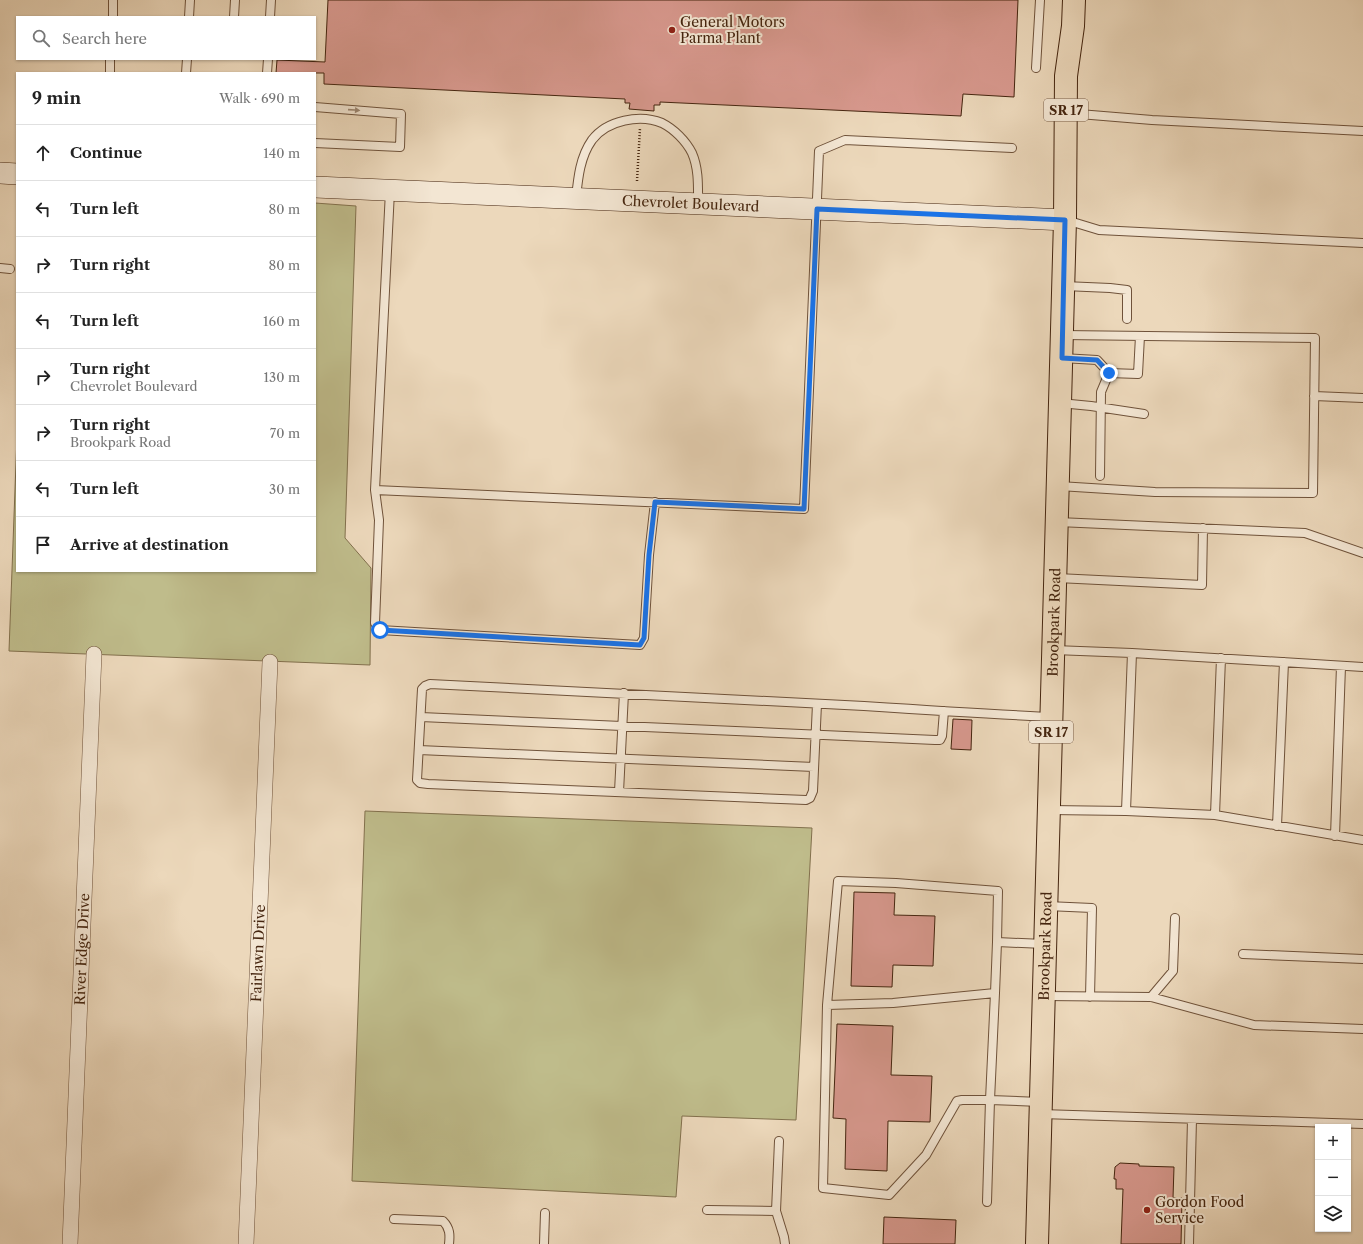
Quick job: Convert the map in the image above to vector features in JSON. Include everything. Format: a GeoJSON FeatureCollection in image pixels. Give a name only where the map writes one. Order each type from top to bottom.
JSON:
{"type":"FeatureCollection","features":[{"type":"Feature","properties":{"kind":"main road","name":"Brookpark Road"},"geometry":{"type":"LineString","coordinates":[[1037,1244],[1064,286],[1066,76],[1073,26],[1074,0]]}},
{"type":"Feature","properties":{"kind":"main road"},"geometry":{"type":"LineString","coordinates":[[0,173],[16,174]]}},
{"type":"Feature","properties":{"kind":"main road","name":"Chevrolet Boulevard"},"geometry":{"type":"LineString","coordinates":[[316,187],[1065,220]]}},
{"type":"Feature","properties":{"kind":"street","name":"River Edge Drive"},"geometry":{"type":"LineString","coordinates":[[70,1244],[94,654]]}},
{"type":"Feature","properties":{"kind":"street","name":"Fairlawn Drive"},"geometry":{"type":"LineString","coordinates":[[246,1244],[270,662]]}},
{"type":"Feature","properties":{"kind":"lane"},"geometry":{"type":"LineString","coordinates":[[113,0],[113,16]]}},
{"type":"Feature","properties":{"kind":"lane"},"geometry":{"type":"LineString","coordinates":[[189,16],[190,0]]}},
{"type":"Feature","properties":{"kind":"lane"},"geometry":{"type":"LineString","coordinates":[[234,16],[235,0]]}},
{"type":"Feature","properties":{"kind":"lane"},"geometry":{"type":"LineString","coordinates":[[270,16],[271,0]]}},
{"type":"Feature","properties":{"kind":"lane"},"geometry":{"type":"LineString","coordinates":[[1036,68],[1040,0]]}},
{"type":"Feature","properties":{"kind":"lane"},"geometry":{"type":"LineString","coordinates":[[110,60],[110,72]]}},
{"type":"Feature","properties":{"kind":"lane"},"geometry":{"type":"LineString","coordinates":[[186,72],[187,60]]}},
{"type":"Feature","properties":{"kind":"lane"},"geometry":{"type":"LineString","coordinates":[[267,72],[268,60]]}},
{"type":"Feature","properties":{"kind":"lane"},"geometry":{"type":"LineString","coordinates":[[316,108],[401,114],[400,147],[316,142]]}},
{"type":"Feature","properties":{"kind":"lane"},"geometry":{"type":"LineString","coordinates":[[1066,113],[1152,120],[1363,131]]}},
{"type":"Feature","properties":{"kind":"lane"},"geometry":{"type":"LineString","coordinates":[[575,198],[580,166],[592,139],[603,129],[613,124],[626,120],[640,119],[652,120],[671,128],[685,142],[692,152],[696,162],[698,174],[698,204]]}},
{"type":"Feature","properties":{"kind":"lane"},"geometry":{"type":"LineString","coordinates":[[375,490],[804,509],[819,151],[845,140],[1012,148]]}},
{"type":"Feature","properties":{"kind":"lane"},"geometry":{"type":"LineString","coordinates":[[390,190],[375,490],[379,520],[375,623],[380,630],[640,645],[644,638],[649,555],[655,502]]}},
{"type":"Feature","properties":{"kind":"lane"},"geometry":{"type":"LineString","coordinates":[[1065,220],[1099,230],[1363,243]]}},
{"type":"Feature","properties":{"kind":"lane"},"geometry":{"type":"LineString","coordinates":[[0,268],[10,269]]}},
{"type":"Feature","properties":{"kind":"lane"},"geometry":{"type":"LineString","coordinates":[[1064,286],[1126,290],[1127,319]]}},
{"type":"Feature","properties":{"kind":"lane"},"geometry":{"type":"LineString","coordinates":[[1058,486],[1155,492],[1313,493],[1315,338],[1062,335]]}},
{"type":"Feature","properties":{"kind":"lane"},"geometry":{"type":"LineString","coordinates":[[1062,358],[1097,360],[1109,373],[1138,374],[1140,336]]}},
{"type":"Feature","properties":{"kind":"lane"},"geometry":{"type":"LineString","coordinates":[[1100,476],[1101,392],[1109,373]]}},
{"type":"Feature","properties":{"kind":"lane"},"geometry":{"type":"LineString","coordinates":[[1314,396],[1363,398]]}},
{"type":"Feature","properties":{"kind":"lane"},"geometry":{"type":"LineString","coordinates":[[1060,403],[1144,414]]}},
{"type":"Feature","properties":{"kind":"lane"},"geometry":{"type":"LineString","coordinates":[[1057,522],[1305,533],[1363,553]]}},
{"type":"Feature","properties":{"kind":"lane"},"geometry":{"type":"LineString","coordinates":[[1055,578],[1202,585],[1203,528]]}},
{"type":"Feature","properties":{"kind":"lane"},"geometry":{"type":"LineString","coordinates":[[1054,650],[1132,653],[1363,667]]}},
{"type":"Feature","properties":{"kind":"lane"},"geometry":{"type":"LineString","coordinates":[[1126,811],[1132,653]]}},
{"type":"Feature","properties":{"kind":"lane"},"geometry":{"type":"LineString","coordinates":[[1215,815],[1221,658]]}},
{"type":"Feature","properties":{"kind":"lane"},"geometry":{"type":"LineString","coordinates":[[1277,826],[1284,662]]}},
{"type":"Feature","properties":{"kind":"lane"},"geometry":{"type":"LineString","coordinates":[[1335,836],[1341,666]]}},
{"type":"Feature","properties":{"kind":"lane"},"geometry":{"type":"LineString","coordinates":[[817,704],[813,792],[810,798],[806,800],[420,783],[417,780],[422,689],[430,684],[624,693],[1052,717]]}},
{"type":"Feature","properties":{"kind":"lane"},"geometry":{"type":"LineString","coordinates":[[619,792],[624,693]]}},
{"type":"Feature","properties":{"kind":"lane"},"geometry":{"type":"LineString","coordinates":[[421,717],[940,740],[942,736],[944,712]]}},
{"type":"Feature","properties":{"kind":"lane"},"geometry":{"type":"LineString","coordinates":[[419,750],[620,760],[814,767]]}},
{"type":"Feature","properties":{"kind":"lane"},"geometry":{"type":"LineString","coordinates":[[1049,810],[1126,811],[1215,815],[1363,840]]}},
{"type":"Feature","properties":{"kind":"lane"},"geometry":{"type":"LineString","coordinates":[[987,1202],[990,1100],[998,942],[998,891],[896,883],[838,881],[827,1005],[823,1188],[889,1194],[926,1156],[957,1101],[962,1100],[990,1100],[1041,1108],[1192,1119],[1363,1124]]}},
{"type":"Feature","properties":{"kind":"lane"},"geometry":{"type":"LineString","coordinates":[[1046,906],[1092,908],[1090,997]]}},
{"type":"Feature","properties":{"kind":"lane"},"geometry":{"type":"LineString","coordinates":[[1151,998],[1173,971],[1175,918]]}},
{"type":"Feature","properties":{"kind":"lane"},"geometry":{"type":"LineString","coordinates":[[998,942],[1045,944]]}},
{"type":"Feature","properties":{"kind":"lane"},"geometry":{"type":"LineString","coordinates":[[1243,954],[1363,959]]}},
{"type":"Feature","properties":{"kind":"lane"},"geometry":{"type":"LineString","coordinates":[[827,1005],[893,1003],[995,993]]}},
{"type":"Feature","properties":{"kind":"lane"},"geometry":{"type":"LineString","coordinates":[[1044,996],[1151,998],[1254,1025],[1363,1029]]}},
{"type":"Feature","properties":{"kind":"lane"},"geometry":{"type":"LineString","coordinates":[[1189,1244],[1192,1119]]}},
{"type":"Feature","properties":{"kind":"lane"},"geometry":{"type":"LineString","coordinates":[[778,1141],[776,1211],[785,1244]]}},
{"type":"Feature","properties":{"kind":"lane"},"geometry":{"type":"LineString","coordinates":[[707,1210],[776,1211]]}},
{"type":"Feature","properties":{"kind":"lane"},"geometry":{"type":"LineString","coordinates":[[544,1244],[545,1213]]}},
{"type":"Feature","properties":{"kind":"lane"},"geometry":{"type":"LineString","coordinates":[[394,1219],[443,1221],[448,1226],[450,1232],[449,1244]]}},
{"type":"Feature","properties":{"kind":"path"},"geometry":{"type":"LineString","coordinates":[[637,181],[640,119]]}},
{"type":"Feature","properties":{"kind":"shaded area"},"geometry":{"type":"Polygon","coordinates":[[[316,203],[356,206],[345,538],[371,568],[370,665],[9,651],[16,463],[16,572],[316,572],[316,203]]]}},
{"type":"Feature","properties":{"kind":"shaded area"},"geometry":{"type":"Polygon","coordinates":[[[365,811],[812,828],[796,1120],[682,1116],[676,1197],[352,1181],[365,811]]]}},
{"type":"Feature","properties":{"kind":"building","name":"General Motors Parma Plant"},"geometry":{"type":"Polygon","coordinates":[[[328,0],[1018,0],[1014,97],[963,94],[961,116],[660,102],[660,105],[654,105],[654,111],[629,109],[630,103],[625,103],[625,99],[324,84],[324,73],[276,72],[277,60],[325,62],[328,0]]]}},
{"type":"Feature","properties":{"kind":"building"},"geometry":{"type":"Polygon","coordinates":[[[953,719],[972,720],[971,750],[951,749],[953,719]]]}},
{"type":"Feature","properties":{"kind":"building"},"geometry":{"type":"Polygon","coordinates":[[[854,892],[895,893],[894,915],[935,916],[933,966],[893,965],[892,987],[851,986],[854,892]]]}},
{"type":"Feature","properties":{"kind":"building"},"geometry":{"type":"Polygon","coordinates":[[[837,1024],[893,1026],[891,1075],[932,1076],[930,1122],[888,1121],[887,1171],[845,1169],[846,1119],[833,1118],[837,1024]]]}},
{"type":"Feature","properties":{"kind":"building"},"geometry":{"type":"Polygon","coordinates":[[[1120,1163],[1139,1164],[1139,1166],[1174,1167],[1173,1198],[1182,1198],[1181,1244],[1121,1244],[1123,1189],[1116,1189],[1116,1179],[1114,1179],[1115,1167],[1120,1163]]]}},
{"type":"Feature","properties":{"kind":"building"},"geometry":{"type":"Polygon","coordinates":[[[884,1217],[956,1220],[955,1244],[883,1244],[884,1217]]]}},
{"type":"Feature","properties":{"kind":"place","name":"General Motors Parma Plant"},"geometry":{"type":"Point","coordinates":[672,30]}},
{"type":"Feature","properties":{"kind":"place","name":"Gordon Food Service"},"geometry":{"type":"Point","coordinates":[1147,1210]}},
{"type":"Feature","properties":{"kind":"route"},"geometry":{"type":"LineString","coordinates":[[380,630],[640,645],[644,638],[649,555],[655,502],[804,509],[817,209],[1065,220],[1062,358],[1097,360],[1109,373]]}}]}
